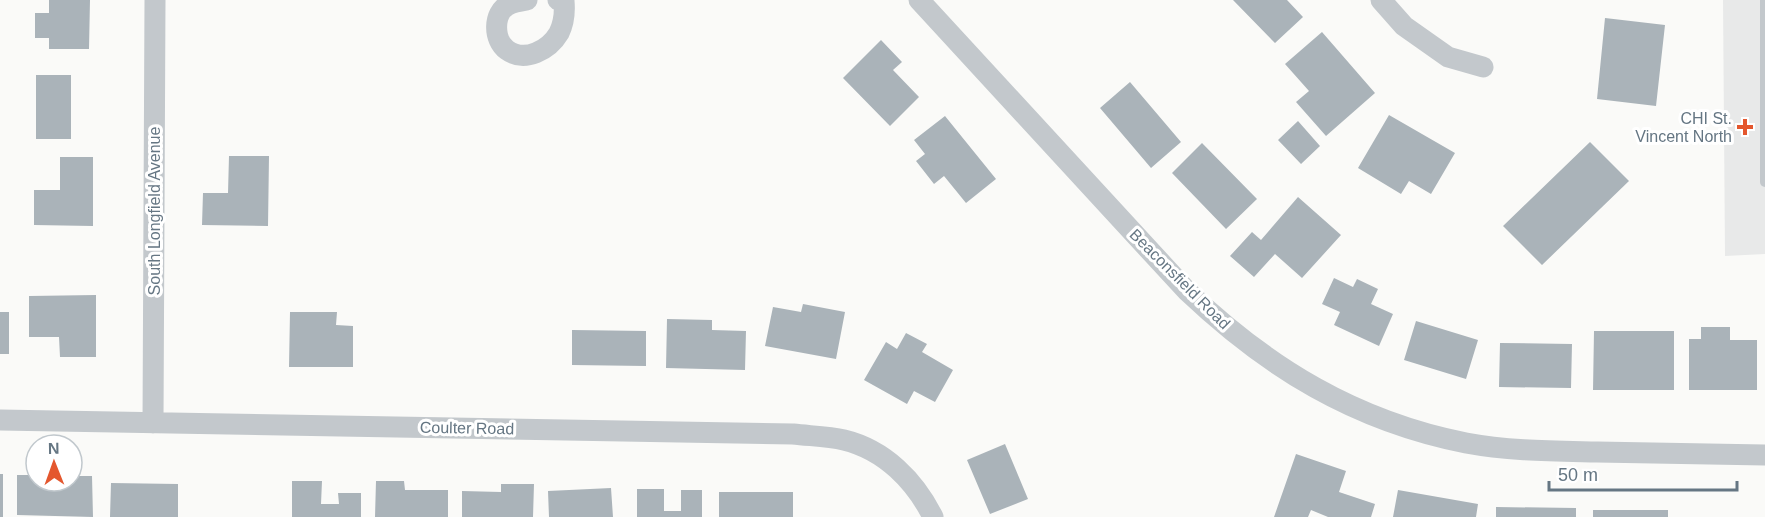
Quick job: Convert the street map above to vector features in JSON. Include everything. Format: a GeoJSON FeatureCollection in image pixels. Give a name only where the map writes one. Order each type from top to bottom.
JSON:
{"type":"FeatureCollection","features":[{"type":"Feature","properties":{"kind":"street","name":"South Longfield Avenue"},"geometry":{"type":"LineString","coordinates":[[153,423],[155,0]]}},
{"type":"Feature","properties":{"kind":"street"},"geometry":{"type":"LineString","coordinates":[[527,0],[506,6],[498,16],[496,30],[501,43],[507,50],[529,56],[543,50],[560,31],[565,13],[565,0],[558,0]]}},
{"type":"Feature","properties":{"kind":"street","name":"Beaconsfield Road"},"geometry":{"type":"LineString","coordinates":[[919,0],[1187,291],[1219,322],[1272,362],[1310,386],[1362,412],[1414,430],[1467,443],[1521,450],[1765,455]]}},
{"type":"Feature","properties":{"kind":"street"},"geometry":{"type":"LineString","coordinates":[[1382,0],[1404,26],[1448,57],[1483,67]]}},
{"type":"Feature","properties":{"kind":"street","name":"Coulter Road"},"geometry":{"type":"LineString","coordinates":[[0,420],[793,434],[844,440],[873,452],[891,463],[907,477],[933,517]]}},
{"type":"Feature","properties":{"kind":"lane"},"geometry":{"type":"LineString","coordinates":[[1765,0],[1765,182]]}},
{"type":"Feature","properties":{"kind":"shaded area","name":"CHI St. Vincent North"},"geometry":{"type":"Polygon","coordinates":[[[1723,0],[1765,0],[1765,254],[1725,256],[1723,0]]]}},
{"type":"Feature","properties":{"kind":"building"},"geometry":{"type":"Polygon","coordinates":[[[49,0],[90,0],[89,49],[49,49],[49,38],[35,38],[35,13],[49,13],[49,0]]]}},
{"type":"Feature","properties":{"kind":"building"},"geometry":{"type":"Polygon","coordinates":[[[1233,0],[1287,0],[1303,17],[1275,43],[1233,0]]]}},
{"type":"Feature","properties":{"kind":"building"},"geometry":{"type":"Polygon","coordinates":[[[1605,18],[1665,25],[1656,106],[1597,99],[1605,18]]]}},
{"type":"Feature","properties":{"kind":"building"},"geometry":{"type":"Polygon","coordinates":[[[1322,32],[1375,93],[1326,136],[1296,102],[1309,91],[1285,64],[1322,32]]]}},
{"type":"Feature","properties":{"kind":"building"},"geometry":{"type":"Polygon","coordinates":[[[881,40],[902,62],[893,70],[919,97],[890,126],[843,78],[881,40]]]}},
{"type":"Feature","properties":{"kind":"building"},"geometry":{"type":"Polygon","coordinates":[[[36,75],[71,75],[71,139],[36,139],[36,75]]]}},
{"type":"Feature","properties":{"kind":"building"},"geometry":{"type":"Polygon","coordinates":[[[1130,82],[1181,142],[1151,168],[1100,108],[1130,82]]]}},
{"type":"Feature","properties":{"kind":"building"},"geometry":{"type":"Polygon","coordinates":[[[1389,115],[1455,153],[1431,194],[1409,181],[1401,194],[1358,168],[1389,115]]]}},
{"type":"Feature","properties":{"kind":"building"},"geometry":{"type":"Polygon","coordinates":[[[945,116],[996,179],[966,203],[944,176],[934,184],[916,161],[925,154],[914,140],[945,116]]]}},
{"type":"Feature","properties":{"kind":"building"},"geometry":{"type":"Polygon","coordinates":[[[1298,121],[1320,146],[1301,164],[1278,140],[1298,121]]]}},
{"type":"Feature","properties":{"kind":"building"},"geometry":{"type":"Polygon","coordinates":[[[1590,142],[1629,181],[1542,265],[1503,226],[1590,142]]]}},
{"type":"Feature","properties":{"kind":"building"},"geometry":{"type":"Polygon","coordinates":[[[1202,143],[1257,199],[1226,229],[1172,173],[1202,143]]]}},
{"type":"Feature","properties":{"kind":"building"},"geometry":{"type":"Polygon","coordinates":[[[229,156],[269,156],[268,226],[202,225],[203,193],[228,193],[229,156]]]}},
{"type":"Feature","properties":{"kind":"building"},"geometry":{"type":"Polygon","coordinates":[[[60,157],[93,157],[93,226],[34,225],[34,190],[60,190],[60,157]]]}},
{"type":"Feature","properties":{"kind":"building"},"geometry":{"type":"Polygon","coordinates":[[[1298,197],[1341,235],[1302,278],[1275,254],[1254,277],[1230,256],[1252,232],[1261,240],[1298,197]]]}},
{"type":"Feature","properties":{"kind":"building"},"geometry":{"type":"Polygon","coordinates":[[[1334,278],[1353,287],[1357,279],[1378,289],[1371,304],[1393,314],[1379,346],[1334,325],[1340,312],[1322,304],[1334,278]]]}},
{"type":"Feature","properties":{"kind":"building"},"geometry":{"type":"Polygon","coordinates":[[[96,295],[96,357],[60,357],[59,337],[29,337],[29,296],[96,295]]]}},
{"type":"Feature","properties":{"kind":"building"},"geometry":{"type":"Polygon","coordinates":[[[803,304],[845,312],[836,359],[765,346],[773,307],[801,312],[803,304]]]}},
{"type":"Feature","properties":{"kind":"building"},"geometry":{"type":"Polygon","coordinates":[[[0,312],[9,312],[9,354],[0,354],[0,312]]]}},
{"type":"Feature","properties":{"kind":"building"},"geometry":{"type":"Polygon","coordinates":[[[290,312],[337,312],[336,325],[353,326],[353,367],[289,367],[290,312]]]}},
{"type":"Feature","properties":{"kind":"building"},"geometry":{"type":"Polygon","coordinates":[[[667,319],[712,320],[712,330],[746,331],[745,370],[666,368],[667,319]]]}},
{"type":"Feature","properties":{"kind":"building"},"geometry":{"type":"Polygon","coordinates":[[[1416,321],[1478,340],[1466,379],[1404,360],[1416,321]]]}},
{"type":"Feature","properties":{"kind":"building"},"geometry":{"type":"Polygon","coordinates":[[[1701,327],[1730,327],[1730,340],[1757,340],[1757,390],[1689,390],[1689,339],[1701,339],[1701,327]]]}},
{"type":"Feature","properties":{"kind":"building"},"geometry":{"type":"Polygon","coordinates":[[[572,330],[646,331],[646,366],[572,365],[572,330]]]}},
{"type":"Feature","properties":{"kind":"building"},"geometry":{"type":"Polygon","coordinates":[[[1594,331],[1674,331],[1674,390],[1593,390],[1594,331]]]}},
{"type":"Feature","properties":{"kind":"building"},"geometry":{"type":"Polygon","coordinates":[[[906,333],[927,344],[922,352],[953,370],[935,402],[914,391],[907,404],[864,380],[886,342],[897,349],[906,333]]]}},
{"type":"Feature","properties":{"kind":"building"},"geometry":{"type":"Polygon","coordinates":[[[1500,343],[1572,344],[1571,388],[1499,387],[1500,343]]]}},
{"type":"Feature","properties":{"kind":"building"},"geometry":{"type":"Polygon","coordinates":[[[1005,444],[1028,499],[990,514],[967,460],[1005,444]]]}},
{"type":"Feature","properties":{"kind":"building"},"geometry":{"type":"Polygon","coordinates":[[[1296,454],[1346,471],[1339,492],[1375,504],[1371,517],[1328,517],[1311,510],[1308,517],[1274,517],[1296,454]]]}},
{"type":"Feature","properties":{"kind":"building"},"geometry":{"type":"Polygon","coordinates":[[[0,474],[3,474],[3,517],[0,517],[0,474]]]}},
{"type":"Feature","properties":{"kind":"building"},"geometry":{"type":"Polygon","coordinates":[[[17,475],[24,475],[24,493],[84,493],[84,476],[92,476],[93,517],[17,515],[17,475]]]}},
{"type":"Feature","properties":{"kind":"building"},"geometry":{"type":"Polygon","coordinates":[[[292,481],[322,481],[321,504],[339,504],[338,493],[361,493],[361,517],[292,517],[292,481]]]}},
{"type":"Feature","properties":{"kind":"building"},"geometry":{"type":"Polygon","coordinates":[[[376,481],[404,481],[405,490],[448,490],[448,517],[375,517],[376,481]]]}},
{"type":"Feature","properties":{"kind":"building"},"geometry":{"type":"Polygon","coordinates":[[[111,483],[178,484],[178,517],[110,517],[111,483]]]}},
{"type":"Feature","properties":{"kind":"building"},"geometry":{"type":"Polygon","coordinates":[[[501,484],[534,484],[533,517],[462,517],[462,491],[501,492],[501,484]]]}},
{"type":"Feature","properties":{"kind":"building"},"geometry":{"type":"Polygon","coordinates":[[[611,488],[613,517],[549,517],[548,491],[611,488]]]}},
{"type":"Feature","properties":{"kind":"building"},"geometry":{"type":"Polygon","coordinates":[[[637,489],[664,489],[664,511],[681,511],[681,490],[702,490],[702,517],[637,517],[637,489]]]}},
{"type":"Feature","properties":{"kind":"building"},"geometry":{"type":"Polygon","coordinates":[[[1398,490],[1478,504],[1476,517],[1393,517],[1398,490]]]}},
{"type":"Feature","properties":{"kind":"building"},"geometry":{"type":"Polygon","coordinates":[[[719,492],[793,492],[793,517],[719,517],[719,492]]]}},
{"type":"Feature","properties":{"kind":"building"},"geometry":{"type":"Polygon","coordinates":[[[1496,507],[1576,508],[1576,517],[1496,517],[1496,507]]]}},
{"type":"Feature","properties":{"kind":"building"},"geometry":{"type":"Polygon","coordinates":[[[1593,510],[1668,510],[1668,517],[1593,517],[1593,510]]]}},
{"type":"Feature","properties":{"kind":"place","name":"CHI St. Vincent North"},"geometry":{"type":"Point","coordinates":[1745,127]}}]}
